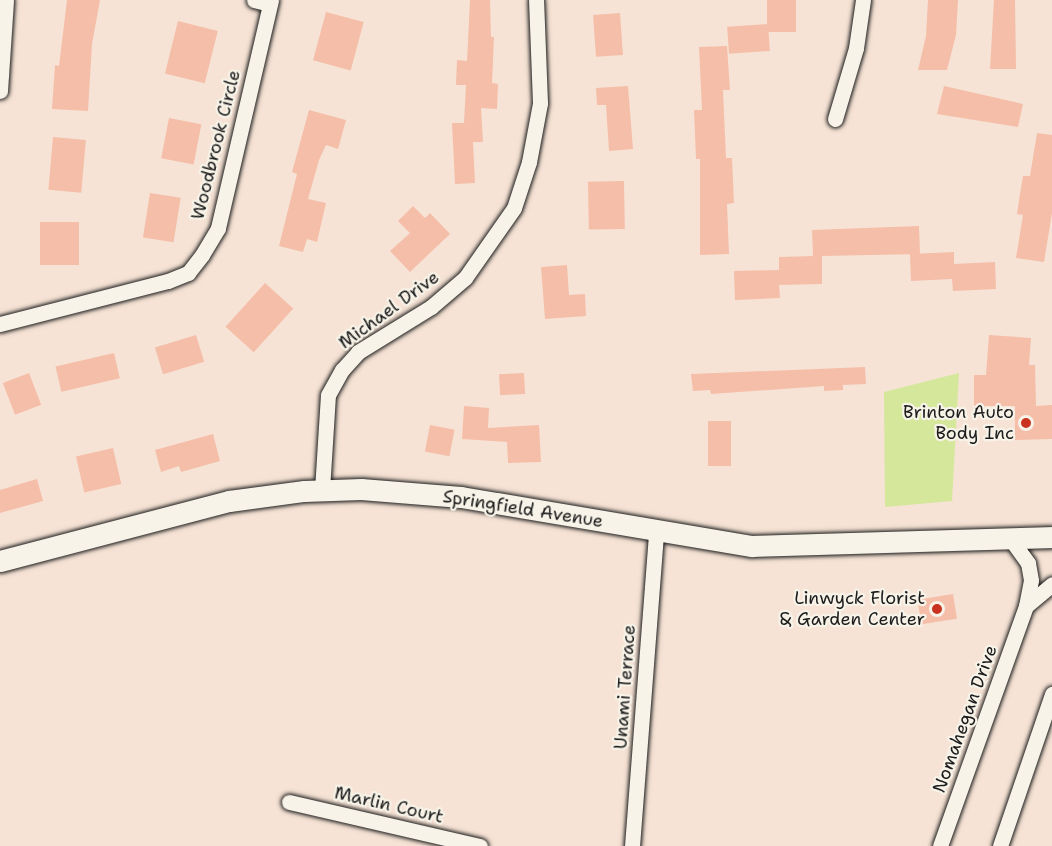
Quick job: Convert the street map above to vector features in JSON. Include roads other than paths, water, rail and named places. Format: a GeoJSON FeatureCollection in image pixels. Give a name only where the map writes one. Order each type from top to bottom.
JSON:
{"type":"FeatureCollection","features":[{"type":"Feature","properties":{"kind":"main road","name":"Springfield Avenue"},"geometry":{"type":"LineString","coordinates":[[0,561],[219,503],[322,490],[400,491],[461,497],[656,531],[762,546],[1052,537]]}},
{"type":"Feature","properties":{"kind":"street"},"geometry":{"type":"LineString","coordinates":[[0,91],[6,0]]}},
{"type":"Feature","properties":{"kind":"street","name":"Woodbrook Circle"},"geometry":{"type":"LineString","coordinates":[[0,324],[168,281],[188,273],[218,228],[270,2],[254,0]]}},
{"type":"Feature","properties":{"kind":"street","name":"Michael Drive"},"geometry":{"type":"LineString","coordinates":[[322,490],[328,395],[342,370],[358,352],[431,307],[465,278],[514,208],[529,162],[540,103],[536,0]]}},
{"type":"Feature","properties":{"kind":"street"},"geometry":{"type":"LineString","coordinates":[[835,119],[855,48],[863,0]]}},
{"type":"Feature","properties":{"kind":"street","name":"Unami Terrace"},"geometry":{"type":"LineString","coordinates":[[632,846],[656,531]]}},
{"type":"Feature","properties":{"kind":"street","name":"Nomahegan Drive"},"geometry":{"type":"LineString","coordinates":[[940,846],[1026,606],[1030,580],[1028,563],[1009,537]]}},
{"type":"Feature","properties":{"kind":"street"},"geometry":{"type":"LineString","coordinates":[[1026,606],[1052,584]]}},
{"type":"Feature","properties":{"kind":"street"},"geometry":{"type":"LineString","coordinates":[[1000,846],[1052,694]]}},
{"type":"Feature","properties":{"kind":"street","name":"Marlin Court"},"geometry":{"type":"LineString","coordinates":[[289,802],[480,846]]}},
{"type":"Feature","properties":{"kind":"place","name":"Brinton Auto Body Inc"},"geometry":{"type":"Point","coordinates":[1026,423]}},
{"type":"Feature","properties":{"kind":"place","name":"Linwyck Florist & Garden Center"},"geometry":{"type":"Point","coordinates":[937,609]}}]}
